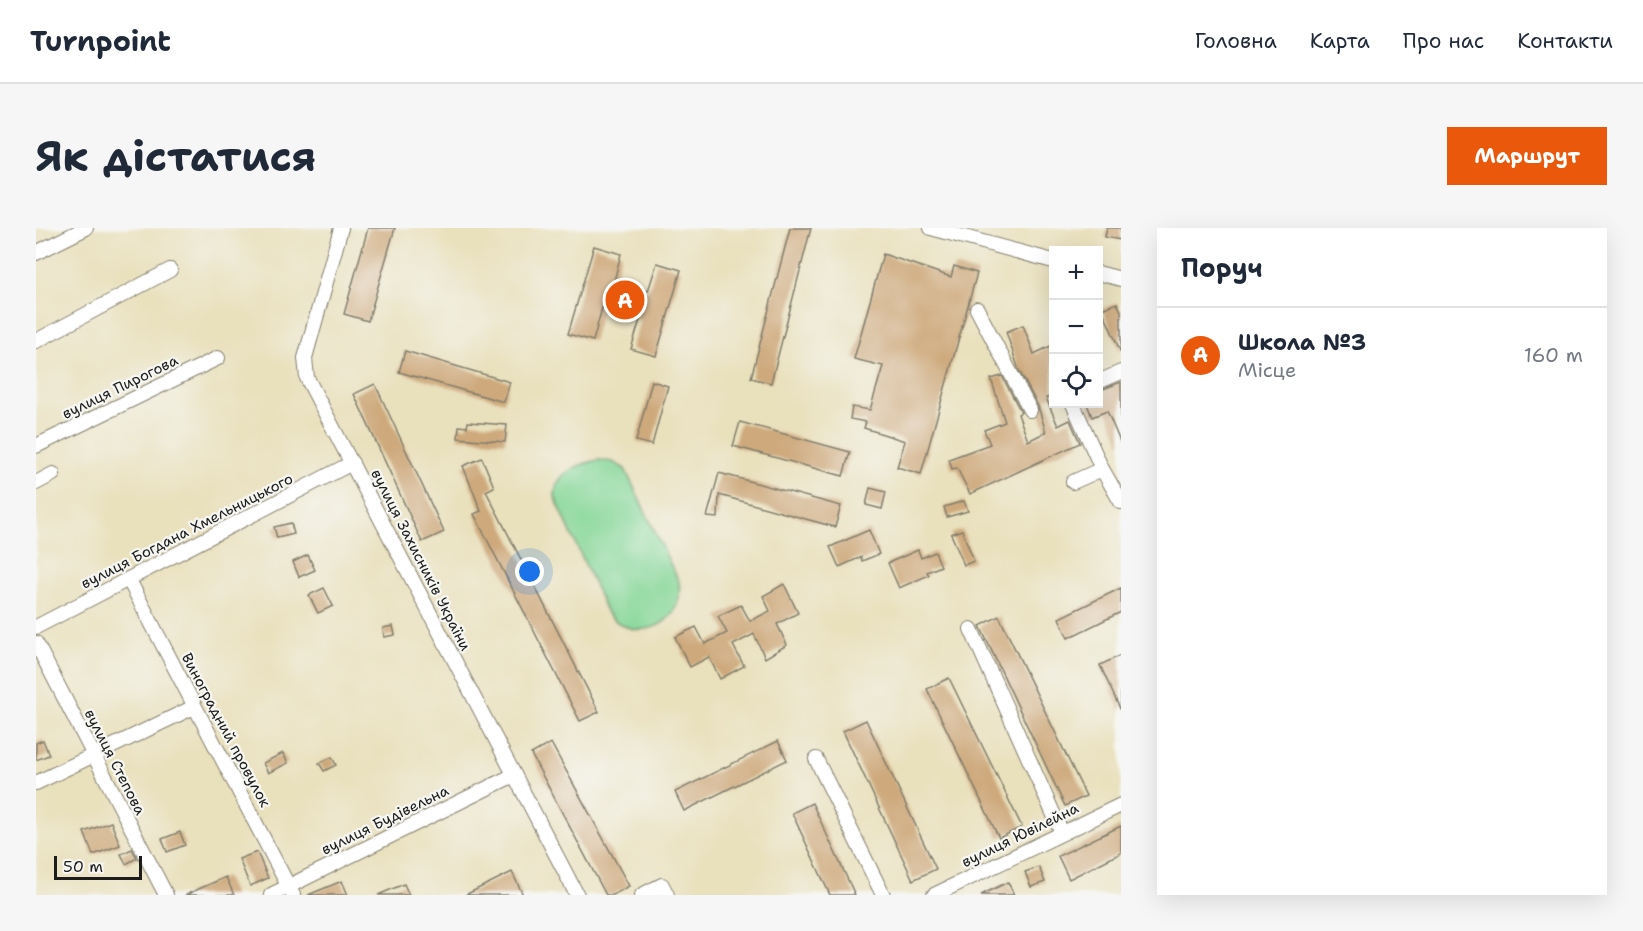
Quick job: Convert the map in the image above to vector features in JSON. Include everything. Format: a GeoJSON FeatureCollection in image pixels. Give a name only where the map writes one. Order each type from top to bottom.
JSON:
{"type":"FeatureCollection","features":[{"type":"Feature","properties":{"kind":"street"},"geometry":{"type":"LineString","coordinates":[[36,253],[86,228]]}},
{"type":"Feature","properties":{"kind":"street","name":"вулиця Захисників України"},"geometry":{"type":"LineString","coordinates":[[342,228],[305,358],[307,378],[577,895]]}},
{"type":"Feature","properties":{"kind":"street"},"geometry":{"type":"LineString","coordinates":[[931,228],[1049,260]]}},
{"type":"Feature","properties":{"kind":"street"},"geometry":{"type":"LineString","coordinates":[[36,341],[170,270]]}},
{"type":"Feature","properties":{"kind":"street"},"geometry":{"type":"LineString","coordinates":[[1103,274],[1121,277]]}},
{"type":"Feature","properties":{"kind":"street"},"geometry":{"type":"LineString","coordinates":[[977,309],[1030,410]]}},
{"type":"Feature","properties":{"kind":"street","name":"вулиця Пирогова"},"geometry":{"type":"LineString","coordinates":[[36,446],[218,357]]}},
{"type":"Feature","properties":{"kind":"street"},"geometry":{"type":"LineString","coordinates":[[1103,380],[1121,372]]}},
{"type":"Feature","properties":{"kind":"street"},"geometry":{"type":"LineString","coordinates":[[1075,408],[1102,469],[1121,502]]}},
{"type":"Feature","properties":{"kind":"street","name":"вулиця Богдана Хмельницького"},"geometry":{"type":"LineString","coordinates":[[36,627],[352,463]]}},
{"type":"Feature","properties":{"kind":"street"},"geometry":{"type":"LineString","coordinates":[[1073,482],[1102,469]]}},
{"type":"Feature","properties":{"kind":"street"},"geometry":{"type":"LineString","coordinates":[[36,483],[53,474]]}},
{"type":"Feature","properties":{"kind":"street","name":"Виноградний провулок"},"geometry":{"type":"LineString","coordinates":[[129,580],[291,891]]}},
{"type":"Feature","properties":{"kind":"street"},"geometry":{"type":"LineString","coordinates":[[971,629],[1062,833]]}},
{"type":"Feature","properties":{"kind":"street","name":"вулиця Степова"},"geometry":{"type":"LineString","coordinates":[[36,643],[166,895]]}},
{"type":"Feature","properties":{"kind":"street"},"geometry":{"type":"LineString","coordinates":[[36,783],[92,754],[194,707]]}},
{"type":"Feature","properties":{"kind":"street"},"geometry":{"type":"LineString","coordinates":[[816,759],[883,895]]}},
{"type":"Feature","properties":{"kind":"street","name":"вулиця Будівельна"},"geometry":{"type":"LineString","coordinates":[[271,895],[291,891],[514,775]]}},
{"type":"Feature","properties":{"kind":"street","name":"вулиця Ювілейна"},"geometry":{"type":"LineString","coordinates":[[934,895],[1121,805]]}},
{"type":"Feature","properties":{"kind":"street"},"geometry":{"type":"LineString","coordinates":[[642,895],[662,885],[667,895]]}},
{"type":"Feature","properties":{"kind":"green space"},"geometry":{"type":"Polygon","coordinates":[[[599,460],[613,462],[625,469],[679,582],[679,597],[674,610],[666,620],[656,626],[644,629],[631,628],[618,623],[607,613],[555,497],[558,482],[563,476],[576,467],[599,460]]]}},
{"type":"Feature","properties":{"kind":"building"},"geometry":{"type":"Polygon","coordinates":[[[368,228],[395,228],[368,321],[344,314],[368,228]]]}},
{"type":"Feature","properties":{"kind":"building"},"geometry":{"type":"Polygon","coordinates":[[[790,228],[811,228],[771,383],[751,378],[790,228]]]}},
{"type":"Feature","properties":{"kind":"building"},"geometry":{"type":"Polygon","coordinates":[[[1107,228],[1121,228],[1121,240],[1105,237],[1107,228]]]}},
{"type":"Feature","properties":{"kind":"building"},"geometry":{"type":"Polygon","coordinates":[[[594,246],[621,254],[614,281],[648,291],[657,263],[681,270],[656,356],[631,349],[640,320],[602,308],[593,341],[568,334],[594,246]]]}},
{"type":"Feature","properties":{"kind":"building"},"geometry":{"type":"Polygon","coordinates":[[[883,254],[951,277],[954,266],[977,273],[921,474],[897,467],[905,441],[864,428],[866,422],[850,419],[852,407],[870,410],[883,366],[854,359],[883,254]]]}},
{"type":"Feature","properties":{"kind":"building"},"geometry":{"type":"Polygon","coordinates":[[[1117,303],[1121,311],[1121,353],[1103,311],[1103,309],[1117,303]]]}},
{"type":"Feature","properties":{"kind":"building"},"geometry":{"type":"Polygon","coordinates":[[[1023,325],[1034,354],[1049,347],[1049,397],[1046,398],[1049,408],[1058,426],[1070,420],[1080,443],[970,494],[957,468],[952,469],[949,459],[990,444],[984,430],[1005,422],[991,379],[1002,376],[1021,412],[1018,414],[1028,441],[1046,432],[1038,406],[1019,370],[1006,332],[1023,325]]]}},
{"type":"Feature","properties":{"kind":"building"},"geometry":{"type":"Polygon","coordinates":[[[405,351],[510,382],[504,402],[399,372],[405,351]]]}},
{"type":"Feature","properties":{"kind":"building"},"geometry":{"type":"Polygon","coordinates":[[[652,381],[668,386],[652,445],[636,441],[652,381]]]}},
{"type":"Feature","properties":{"kind":"building"},"geometry":{"type":"Polygon","coordinates":[[[1121,382],[1121,444],[1107,411],[1092,417],[1089,408],[1103,408],[1103,389],[1121,382]]]}},
{"type":"Feature","properties":{"kind":"building"},"geometry":{"type":"Polygon","coordinates":[[[375,384],[444,532],[422,542],[354,394],[375,384]]]}},
{"type":"Feature","properties":{"kind":"building"},"geometry":{"type":"Polygon","coordinates":[[[468,422],[507,425],[505,442],[458,438],[459,426],[467,427],[468,422]]]}},
{"type":"Feature","properties":{"kind":"building"},"geometry":{"type":"Polygon","coordinates":[[[740,422],[850,452],[843,476],[733,446],[740,422]]]}},
{"type":"Feature","properties":{"kind":"building"},"geometry":{"type":"Polygon","coordinates":[[[482,458],[494,487],[486,491],[599,712],[580,721],[474,514],[481,511],[463,466],[482,458]]]}},
{"type":"Feature","properties":{"kind":"building"},"geometry":{"type":"Polygon","coordinates":[[[719,473],[841,506],[835,527],[719,495],[718,518],[707,517],[719,473]]]}},
{"type":"Feature","properties":{"kind":"building"},"geometry":{"type":"Polygon","coordinates":[[[870,488],[886,492],[882,509],[866,505],[870,488]]]}},
{"type":"Feature","properties":{"kind":"building"},"geometry":{"type":"Polygon","coordinates":[[[964,501],[968,511],[947,517],[944,507],[964,501]]]}},
{"type":"Feature","properties":{"kind":"building"},"geometry":{"type":"Polygon","coordinates":[[[291,523],[294,534],[277,538],[274,527],[291,523]]]}},
{"type":"Feature","properties":{"kind":"building"},"geometry":{"type":"Polygon","coordinates":[[[869,530],[879,554],[862,561],[861,557],[839,567],[830,547],[869,530]]]}},
{"type":"Feature","properties":{"kind":"building"},"geometry":{"type":"Polygon","coordinates":[[[962,530],[974,561],[964,565],[951,534],[962,530]]]}},
{"type":"Feature","properties":{"kind":"building"},"geometry":{"type":"Polygon","coordinates":[[[918,550],[921,558],[935,552],[941,566],[927,572],[929,575],[899,588],[888,563],[918,550]]]}},
{"type":"Feature","properties":{"kind":"building"},"geometry":{"type":"Polygon","coordinates":[[[308,555],[315,570],[299,577],[293,562],[308,555]]]}},
{"type":"Feature","properties":{"kind":"building"},"geometry":{"type":"Polygon","coordinates":[[[784,584],[798,613],[777,624],[787,645],[765,658],[754,634],[733,645],[744,666],[720,679],[709,657],[690,667],[675,637],[696,627],[705,644],[727,633],[718,616],[741,605],[750,621],[770,611],[763,596],[784,584]]]}},
{"type":"Feature","properties":{"kind":"building"},"geometry":{"type":"Polygon","coordinates":[[[324,588],[333,606],[318,613],[309,595],[324,588]]]}},
{"type":"Feature","properties":{"kind":"building"},"geometry":{"type":"Polygon","coordinates":[[[1121,588],[1121,612],[1068,638],[1059,618],[1121,588]]]}},
{"type":"Feature","properties":{"kind":"building"},"geometry":{"type":"Polygon","coordinates":[[[999,616],[1086,796],[1065,806],[980,626],[999,616]]]}},
{"type":"Feature","properties":{"kind":"building"},"geometry":{"type":"Polygon","coordinates":[[[393,626],[395,635],[384,637],[383,628],[393,626]]]}},
{"type":"Feature","properties":{"kind":"building"},"geometry":{"type":"Polygon","coordinates":[[[1121,655],[1121,711],[1100,665],[1121,655]]]}},
{"type":"Feature","properties":{"kind":"building"},"geometry":{"type":"Polygon","coordinates":[[[949,678],[1022,827],[999,838],[927,689],[949,678]]]}},
{"type":"Feature","properties":{"kind":"building"},"geometry":{"type":"Polygon","coordinates":[[[866,720],[936,869],[913,880],[843,731],[866,720]]]}},
{"type":"Feature","properties":{"kind":"building"},"geometry":{"type":"Polygon","coordinates":[[[43,740],[49,755],[36,760],[36,743],[43,740]]]}},
{"type":"Feature","properties":{"kind":"building"},"geometry":{"type":"Polygon","coordinates":[[[778,741],[787,760],[684,811],[675,792],[778,741]]]}},
{"type":"Feature","properties":{"kind":"building"},"geometry":{"type":"Polygon","coordinates":[[[551,743],[629,886],[613,895],[606,895],[531,754],[551,743]]]}},
{"type":"Feature","properties":{"kind":"building"},"geometry":{"type":"Polygon","coordinates":[[[283,753],[288,763],[268,773],[263,763],[283,753]]]}},
{"type":"Feature","properties":{"kind":"building"},"geometry":{"type":"Polygon","coordinates":[[[332,757],[336,765],[324,771],[319,763],[332,757]]]}},
{"type":"Feature","properties":{"kind":"building"},"geometry":{"type":"Polygon","coordinates":[[[812,803],[855,895],[830,895],[792,813],[812,803]]]}},
{"type":"Feature","properties":{"kind":"building"},"geometry":{"type":"Polygon","coordinates":[[[111,822],[120,845],[93,855],[84,832],[111,822]]]}},
{"type":"Feature","properties":{"kind":"building"},"geometry":{"type":"Polygon","coordinates":[[[1121,826],[1121,853],[1069,879],[1058,856],[1121,826]]]}},
{"type":"Feature","properties":{"kind":"building"},"geometry":{"type":"Polygon","coordinates":[[[180,832],[185,845],[167,852],[162,839],[180,832]]]}},
{"type":"Feature","properties":{"kind":"building"},"geometry":{"type":"Polygon","coordinates":[[[132,849],[137,858],[126,864],[121,854],[132,849]]]}},
{"type":"Feature","properties":{"kind":"building"},"geometry":{"type":"Polygon","coordinates":[[[257,852],[268,878],[250,886],[239,859],[257,852]]]}},
{"type":"Feature","properties":{"kind":"building"},"geometry":{"type":"Polygon","coordinates":[[[1039,867],[1045,882],[1031,887],[1025,872],[1039,867]]]}},
{"type":"Feature","properties":{"kind":"building"},"geometry":{"type":"Polygon","coordinates":[[[512,872],[523,895],[465,895],[512,872]]]}},
{"type":"Feature","properties":{"kind":"building"},"geometry":{"type":"Polygon","coordinates":[[[226,877],[234,895],[185,895],[226,877]]]}},
{"type":"Feature","properties":{"kind":"building"},"geometry":{"type":"Polygon","coordinates":[[[342,881],[348,895],[308,895],[342,881]]]}},
{"type":"Feature","properties":{"kind":"building"},"geometry":{"type":"Polygon","coordinates":[[[1008,882],[1014,895],[981,895],[1008,882]]]}},
{"type":"Feature","properties":{"kind":"building"},"geometry":{"type":"Polygon","coordinates":[[[404,884],[409,895],[378,895],[404,884]]]}},
{"type":"Feature","properties":{"kind":"place","name":"Школа №3"},"geometry":{"type":"Point","coordinates":[625,300]}}]}
